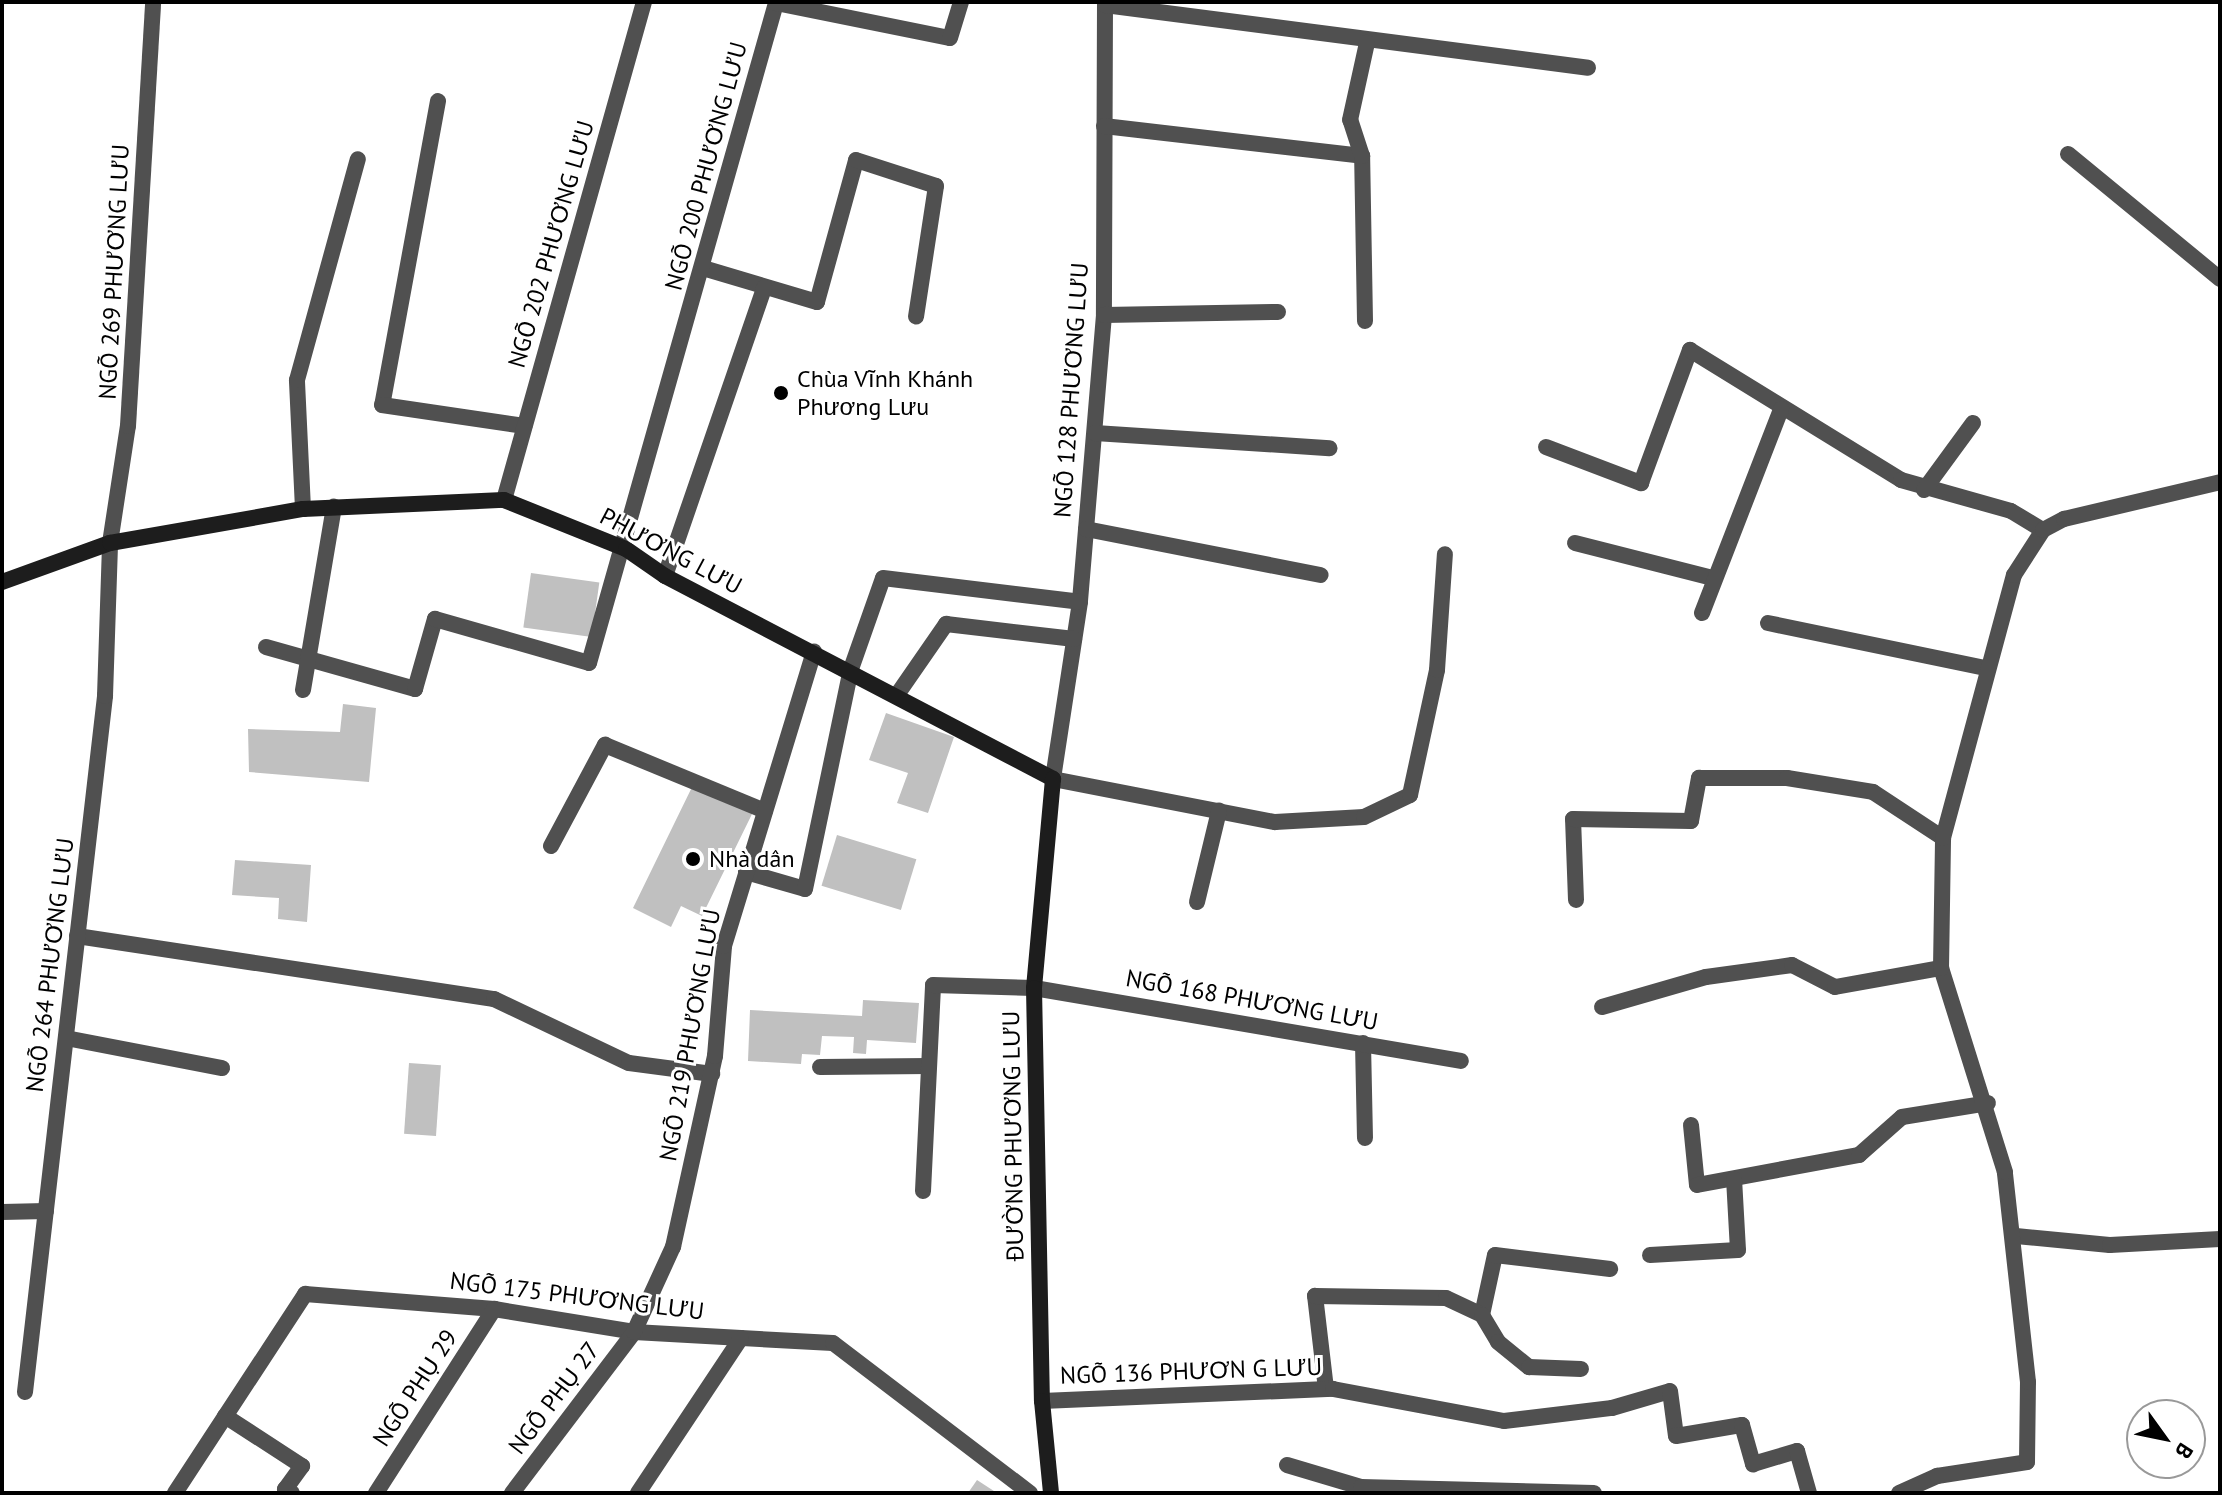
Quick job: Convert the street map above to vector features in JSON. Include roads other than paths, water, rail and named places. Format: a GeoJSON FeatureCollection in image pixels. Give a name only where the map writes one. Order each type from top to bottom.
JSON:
{"type":"FeatureCollection","features":[{"type":"Feature","properties":{"kind":"street","name":"NGÕ 269 PHƯƠNG LƯU"},"geometry":{"type":"LineString","coordinates":[[110,543],[128,426],[153,2]]}},
{"type":"Feature","properties":{"kind":"street","name":"NGÕ 202 PHƯƠNG LƯU"},"geometry":{"type":"LineString","coordinates":[[504,500],[644,2]]}},
{"type":"Feature","properties":{"kind":"street","name":"NGÕ 200 PHƯƠNG LƯU"},"geometry":{"type":"LineString","coordinates":[[308,659],[415,689],[435,619],[589,663],[626,549],[776,3],[950,38],[961,2]]}},
{"type":"Feature","properties":{"kind":"street"},"geometry":{"type":"LineString","coordinates":[[1105,4],[1367,43],[1588,68]]}},
{"type":"Feature","properties":{"kind":"street","name":"NGÕ 128 PHƯƠNG LƯU"},"geometry":{"type":"LineString","coordinates":[[1053,779],[1080,602],[1104,315],[1105,4]]}},
{"type":"Feature","properties":{"kind":"street"},"geometry":{"type":"LineString","coordinates":[[1365,321],[1362,156],[1350,120],[1367,43]]}},
{"type":"Feature","properties":{"kind":"street"},"geometry":{"type":"LineString","coordinates":[[438,101],[382,405],[524,426]]}},
{"type":"Feature","properties":{"kind":"street"},"geometry":{"type":"LineString","coordinates":[[1104,126],[1362,156]]}},
{"type":"Feature","properties":{"kind":"street"},"geometry":{"type":"LineString","coordinates":[[2068,154],[2220,279]]}},
{"type":"Feature","properties":{"kind":"street"},"geometry":{"type":"LineString","coordinates":[[303,509],[297,380],[358,159]]}},
{"type":"Feature","properties":{"kind":"street"},"geometry":{"type":"LineString","coordinates":[[703,268],[817,302],[856,160],[936,186],[916,316]]}},
{"type":"Feature","properties":{"kind":"street"},"geometry":{"type":"LineString","coordinates":[[665,576],[764,288]]}},
{"type":"Feature","properties":{"kind":"street"},"geometry":{"type":"LineString","coordinates":[[1104,315],[1278,312]]}},
{"type":"Feature","properties":{"kind":"street"},"geometry":{"type":"LineString","coordinates":[[1546,447],[1641,483],[1690,350],[1781,409],[1924,490],[2011,511],[2043,530]]}},
{"type":"Feature","properties":{"kind":"street"},"geometry":{"type":"LineString","coordinates":[[1702,613],[1712,578],[1781,409]]}},
{"type":"Feature","properties":{"kind":"street"},"geometry":{"type":"LineString","coordinates":[[1924,490],[1973,423]]}},
{"type":"Feature","properties":{"kind":"street"},"geometry":{"type":"LineString","coordinates":[[1095,433],[1330,448]]}},
{"type":"Feature","properties":{"kind":"street"},"geometry":{"type":"LineString","coordinates":[[1899,1493],[1949,1474],[2027,1462],[2016,1236],[1988,1103],[1941,968],[1943,838],[1986,668],[2014,575],[2043,530],[2085,512],[2220,482]]}},
{"type":"Feature","properties":{"kind":"street","name":"PHƯƠNG LƯU"},"geometry":{"type":"LineString","coordinates":[[2,582],[110,543],[303,509],[504,500],[626,549],[665,576],[899,692],[1053,779]]}},
{"type":"Feature","properties":{"kind":"street"},"geometry":{"type":"LineString","coordinates":[[303,690],[334,507]]}},
{"type":"Feature","properties":{"kind":"street"},"geometry":{"type":"LineString","coordinates":[[1086,529],[1321,575]]}},
{"type":"Feature","properties":{"kind":"street","name":"NGÕ 264 PHƯƠNG LƯU"},"geometry":{"type":"LineString","coordinates":[[25,1392],[105,696],[110,543]]}},
{"type":"Feature","properties":{"kind":"street"},"geometry":{"type":"LineString","coordinates":[[1575,543],[1712,578]]}},
{"type":"Feature","properties":{"kind":"street"},"geometry":{"type":"LineString","coordinates":[[1053,779],[1275,822],[1364,817],[1410,795],[1437,670],[1445,554]]}},
{"type":"Feature","properties":{"kind":"street"},"geometry":{"type":"LineString","coordinates":[[746,872],[805,889],[851,669],[883,578],[1080,602]]}},
{"type":"Feature","properties":{"kind":"street"},"geometry":{"type":"LineString","coordinates":[[1768,623],[1986,668]]}},
{"type":"Feature","properties":{"kind":"street"},"geometry":{"type":"LineString","coordinates":[[899,692],[946,624],[1074,639]]}},
{"type":"Feature","properties":{"kind":"street"},"geometry":{"type":"LineString","coordinates":[[266,647],[308,659]]}},
{"type":"Feature","properties":{"kind":"street","name":"NGÕ 219 PHƯƠNG LƯU"},"geometry":{"type":"LineString","coordinates":[[634,1332],[673,1247],[712,1074],[724,946],[814,651]]}},
{"type":"Feature","properties":{"kind":"street"},"geometry":{"type":"LineString","coordinates":[[551,846],[605,745],[765,811]]}},
{"type":"Feature","properties":{"kind":"street"},"geometry":{"type":"LineString","coordinates":[[1576,900],[1573,819],[1691,821],[1699,778],[1787,778],[1873,792],[1943,838]]}},
{"type":"Feature","properties":{"kind":"street","name":"ĐƯỜNG PHƯƠNG LƯU"},"geometry":{"type":"LineString","coordinates":[[1051,1493],[1042,1401],[1034,988],[1053,779]]}},
{"type":"Feature","properties":{"kind":"street"},"geometry":{"type":"LineString","coordinates":[[1197,902],[1219,811]]}},
{"type":"Feature","properties":{"kind":"street"},"geometry":{"type":"LineString","coordinates":[[77,936],[494,999],[629,1063],[712,1074]]}},
{"type":"Feature","properties":{"kind":"street"},"geometry":{"type":"LineString","coordinates":[[1602,1007],[1706,977],[1792,965],[1835,987],[1941,968]]}},
{"type":"Feature","properties":{"kind":"street","name":"NGÕ 168 PHƯƠNG LƯU"},"geometry":{"type":"LineString","coordinates":[[929,1066],[933,985],[1034,988],[1461,1061]]}},
{"type":"Feature","properties":{"kind":"street"},"geometry":{"type":"LineString","coordinates":[[66,1038],[222,1068]]}},
{"type":"Feature","properties":{"kind":"street"},"geometry":{"type":"LineString","coordinates":[[1363,1043],[1365,1138]]}},
{"type":"Feature","properties":{"kind":"street"},"geometry":{"type":"LineString","coordinates":[[820,1067],[929,1066],[923,1191]]}},
{"type":"Feature","properties":{"kind":"street"},"geometry":{"type":"LineString","coordinates":[[1691,1125],[1697,1185],[1859,1155],[1902,1117],[1988,1103]]}},
{"type":"Feature","properties":{"kind":"street"},"geometry":{"type":"LineString","coordinates":[[1650,1255],[1738,1250],[1734,1179]]}},
{"type":"Feature","properties":{"kind":"street"},"geometry":{"type":"LineString","coordinates":[[2,1212],[46,1211]]}},
{"type":"Feature","properties":{"kind":"street"},"geometry":{"type":"LineString","coordinates":[[2016,1236],[2110,1245],[2220,1239]]}},
{"type":"Feature","properties":{"kind":"street"},"geometry":{"type":"LineString","coordinates":[[1482,1315],[1495,1255],[1610,1269]]}},
{"type":"Feature","properties":{"kind":"street","name":"NGÕ 175 PHƯƠNG LƯU"},"geometry":{"type":"LineString","coordinates":[[175,1493],[305,1294],[494,1309],[634,1332],[833,1343],[1030,1493]]}},
{"type":"Feature","properties":{"kind":"street"},"geometry":{"type":"LineString","coordinates":[[1326,1389],[1315,1296],[1446,1298],[1482,1315],[1498,1342],[1529,1367],[1581,1369]]}},
{"type":"Feature","properties":{"kind":"street","name":"NGÕ PHỤ 29"},"geometry":{"type":"LineString","coordinates":[[376,1493],[494,1309]]}},
{"type":"Feature","properties":{"kind":"street","name":"NGÕ PHỤ 27"},"geometry":{"type":"LineString","coordinates":[[512,1493],[634,1332]]}},
{"type":"Feature","properties":{"kind":"street"},"geometry":{"type":"LineString","coordinates":[[638,1493],[741,1338]]}},
{"type":"Feature","properties":{"kind":"street","name":"NGÕ 136 PHƯƠN G LƯU"},"geometry":{"type":"LineString","coordinates":[[1042,1401],[1326,1389],[1504,1421],[1612,1408],[1670,1391],[1676,1436],[1742,1425],[1753,1464],[1797,1451],[1809,1493]]}},
{"type":"Feature","properties":{"kind":"street"},"geometry":{"type":"LineString","coordinates":[[225,1416],[302,1466],[285,1489],[292,1493]]}},
{"type":"Feature","properties":{"kind":"street"},"geometry":{"type":"LineString","coordinates":[[1287,1465],[1361,1487],[1594,1493]]}},
{"type":"Feature","properties":{"kind":"street"},"geometry":{"type":"LineString","coordinates":[[1948,1493],[1949,1474]]}},
{"type":"Feature","properties":{"kind":"place","name":"Chùa Vĩnh Khánh Phương Lưu"},"geometry":{"type":"Point","coordinates":[781,393]}},
{"type":"Feature","properties":{"kind":"place","name":"Nhà dân"},"geometry":{"type":"Point","coordinates":[693,859]}}]}
